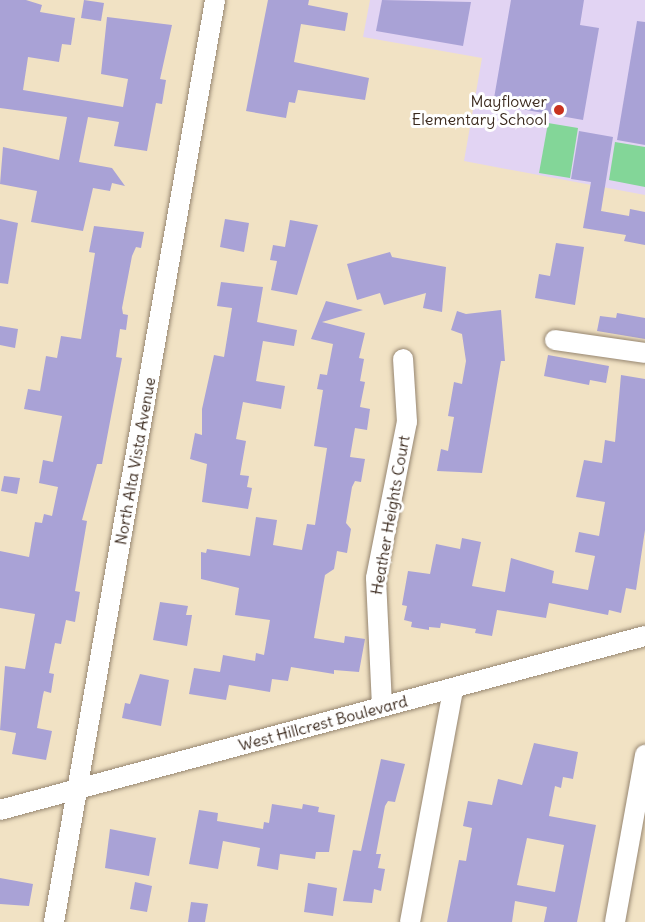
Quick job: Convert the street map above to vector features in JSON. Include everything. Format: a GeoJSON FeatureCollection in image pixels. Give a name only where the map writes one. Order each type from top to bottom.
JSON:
{"type":"FeatureCollection","features":[{"type":"Feature","properties":{"kind":"street","name":"North Alta Vista Avenue"},"geometry":{"type":"LineString","coordinates":[[54,922],[215,0]]}},
{"type":"Feature","properties":{"kind":"street"},"geometry":{"type":"LineString","coordinates":[[555,340],[645,353]]}},
{"type":"Feature","properties":{"kind":"street","name":"Heather Heights Court"},"geometry":{"type":"LineString","coordinates":[[382,706],[376,578],[407,422],[403,359]]}},
{"type":"Feature","properties":{"kind":"street","name":"West Hillcrest Boulevard"},"geometry":{"type":"LineString","coordinates":[[0,810],[382,706],[453,690],[645,636]]}},
{"type":"Feature","properties":{"kind":"street"},"geometry":{"type":"LineString","coordinates":[[410,922],[453,690]]}},
{"type":"Feature","properties":{"kind":"street"},"geometry":{"type":"LineString","coordinates":[[615,922],[645,755]]}},
{"type":"Feature","properties":{"kind":"shaded area","name":"Mayflower Elementary School"},"geometry":{"type":"Polygon","coordinates":[[[370,0],[645,0],[645,195],[464,161],[482,58],[363,37],[370,0]]]}},
{"type":"Feature","properties":{"kind":"green space"},"geometry":{"type":"Polygon","coordinates":[[[548,123],[578,128],[570,178],[539,173],[548,123]]]}},
{"type":"Feature","properties":{"kind":"green space"},"geometry":{"type":"Polygon","coordinates":[[[615,142],[645,147],[645,187],[609,180],[615,142]]]}},
{"type":"Feature","properties":{"kind":"building"},"geometry":{"type":"Polygon","coordinates":[[[0,0],[26,0],[42,5],[40,12],[75,18],[71,45],[62,44],[59,62],[28,57],[23,90],[123,107],[128,79],[101,74],[107,17],[172,25],[160,79],[166,80],[162,104],[156,103],[147,151],[114,146],[119,122],[88,117],[79,162],[112,168],[125,186],[112,183],[110,191],[93,188],[83,231],[31,222],[37,191],[0,184],[3,147],[59,160],[67,117],[0,108],[0,0]]]}},
{"type":"Feature","properties":{"kind":"building"},"geometry":{"type":"Polygon","coordinates":[[[84,0],[104,3],[101,21],[81,18],[84,0]]]}},
{"type":"Feature","properties":{"kind":"building"},"geometry":{"type":"Polygon","coordinates":[[[268,0],[309,0],[308,5],[348,13],[345,31],[301,24],[294,62],[369,78],[365,100],[298,90],[295,103],[289,102],[286,118],[246,111],[268,0]]]}},
{"type":"Feature","properties":{"kind":"building"},"geometry":{"type":"Polygon","coordinates":[[[382,0],[471,2],[463,46],[376,31],[382,0]]]}},
{"type":"Feature","properties":{"kind":"building"},"geometry":{"type":"Polygon","coordinates":[[[511,0],[584,0],[580,25],[599,28],[583,120],[493,104],[511,0]]]}},
{"type":"Feature","properties":{"kind":"building"},"geometry":{"type":"Polygon","coordinates":[[[637,21],[645,22],[645,145],[617,140],[637,21]]]}},
{"type":"Feature","properties":{"kind":"building"},"geometry":{"type":"Polygon","coordinates":[[[579,131],[613,137],[601,211],[629,216],[630,209],[645,212],[645,245],[624,241],[626,235],[583,228],[591,182],[571,179],[579,131]]]}},
{"type":"Feature","properties":{"kind":"building"},"geometry":{"type":"Polygon","coordinates":[[[0,219],[18,223],[8,284],[0,283],[0,219]]]}},
{"type":"Feature","properties":{"kind":"building"},"geometry":{"type":"Polygon","coordinates":[[[225,219],[249,223],[244,252],[220,247],[225,219]]]}},
{"type":"Feature","properties":{"kind":"building"},"geometry":{"type":"Polygon","coordinates":[[[290,220],[318,225],[297,295],[271,290],[277,261],[270,260],[273,245],[285,247],[290,220]]]}},
{"type":"Feature","properties":{"kind":"building"},"geometry":{"type":"Polygon","coordinates":[[[94,226],[144,232],[141,248],[136,247],[132,256],[122,308],[123,314],[128,315],[126,330],[120,329],[116,357],[122,358],[102,464],[97,464],[82,520],[87,521],[75,591],[80,592],[75,622],[66,620],[61,644],[55,643],[49,673],[54,674],[51,693],[44,691],[43,695],[37,728],[52,731],[46,760],[12,754],[16,733],[0,730],[5,666],[25,669],[35,614],[0,608],[0,551],[29,557],[35,522],[42,523],[44,514],[52,516],[58,487],[39,483],[43,460],[53,462],[62,416],[24,409],[28,389],[40,391],[46,356],[57,358],[61,336],[81,339],[95,253],[89,252],[94,226]]]}},
{"type":"Feature","properties":{"kind":"building"},"geometry":{"type":"Polygon","coordinates":[[[556,243],[584,247],[575,305],[535,298],[539,274],[550,276],[556,243]]]}},
{"type":"Feature","properties":{"kind":"building"},"geometry":{"type":"Polygon","coordinates":[[[390,252],[392,257],[446,267],[442,312],[423,308],[426,293],[384,305],[380,293],[357,300],[347,264],[390,252]]]}},
{"type":"Feature","properties":{"kind":"building"},"geometry":{"type":"Polygon","coordinates":[[[221,282],[263,287],[257,322],[297,330],[294,346],[263,341],[256,381],[285,386],[281,409],[243,402],[236,439],[246,441],[240,475],[249,476],[247,487],[252,488],[248,509],[202,502],[207,464],[190,459],[195,433],[202,435],[202,409],[214,355],[224,357],[232,308],[217,306],[221,282]]]}},
{"type":"Feature","properties":{"kind":"building"},"geometry":{"type":"Polygon","coordinates":[[[326,301],[363,310],[322,322],[365,333],[359,358],[364,359],[360,381],[365,382],[360,407],[370,409],[367,430],[355,428],[350,457],[365,459],[361,482],[355,481],[352,487],[346,523],[351,529],[347,553],[337,551],[334,569],[325,575],[314,638],[344,643],[345,636],[365,639],[359,672],[334,670],[334,674],[291,667],[288,681],[272,679],[270,692],[229,685],[226,700],[189,694],[194,668],[220,672],[223,655],[255,661],[256,653],[264,655],[270,620],[235,615],[239,588],[201,579],[201,552],[206,553],[207,549],[250,556],[256,517],[277,520],[273,545],[302,550],[307,524],[315,525],[327,448],[314,446],[323,390],[317,389],[320,374],[327,375],[333,344],[311,339],[326,301]]]}},
{"type":"Feature","properties":{"kind":"building"},"geometry":{"type":"Polygon","coordinates":[[[501,310],[505,361],[501,361],[482,473],[437,471],[441,449],[448,451],[454,417],[448,416],[454,382],[462,384],[466,361],[462,334],[451,330],[457,311],[466,314],[501,310]]]}},
{"type":"Feature","properties":{"kind":"building"},"geometry":{"type":"Polygon","coordinates":[[[617,313],[645,318],[645,339],[597,331],[600,316],[616,318],[617,313]]]}},
{"type":"Feature","properties":{"kind":"building"},"geometry":{"type":"Polygon","coordinates":[[[0,326],[18,329],[15,348],[0,345],[0,326]]]}},
{"type":"Feature","properties":{"kind":"building"},"geometry":{"type":"Polygon","coordinates":[[[548,355],[609,366],[606,383],[590,380],[589,385],[544,376],[548,355]]]}},
{"type":"Feature","properties":{"kind":"building"},"geometry":{"type":"Polygon","coordinates":[[[621,375],[645,379],[645,530],[636,590],[626,588],[621,613],[609,610],[608,615],[549,603],[546,618],[497,610],[492,636],[475,633],[476,629],[441,623],[440,628],[429,627],[429,630],[411,627],[412,622],[404,620],[407,606],[402,605],[408,571],[430,574],[436,544],[460,549],[462,538],[481,542],[472,586],[505,592],[511,558],[554,571],[552,583],[588,590],[595,556],[575,552],[579,532],[599,536],[605,502],[576,497],[584,460],[602,463],[605,440],[615,442],[621,375]]]}},
{"type":"Feature","properties":{"kind":"building"},"geometry":{"type":"Polygon","coordinates":[[[4,476],[20,478],[17,494],[1,491],[4,476]]]}},
{"type":"Feature","properties":{"kind":"building"},"geometry":{"type":"Polygon","coordinates":[[[160,602],[188,606],[186,615],[192,615],[187,646],[153,640],[160,602]]]}},
{"type":"Feature","properties":{"kind":"building"},"geometry":{"type":"Polygon","coordinates":[[[140,674],[169,680],[161,726],[122,718],[125,703],[130,704],[140,674]]]}},
{"type":"Feature","properties":{"kind":"building"},"geometry":{"type":"Polygon","coordinates":[[[534,743],[578,752],[573,779],[563,777],[561,788],[555,786],[549,816],[596,825],[577,922],[544,922],[547,907],[515,901],[512,922],[447,922],[459,860],[466,861],[472,828],[463,826],[468,801],[492,805],[498,779],[522,785],[534,743]],[[527,838],[517,885],[555,892],[564,845],[527,838]]]}},
{"type":"Feature","properties":{"kind":"building"},"geometry":{"type":"Polygon","coordinates":[[[381,759],[405,764],[395,802],[388,801],[385,806],[376,854],[381,854],[378,868],[385,869],[381,891],[374,889],[372,903],[343,901],[353,850],[361,851],[381,759]]]}},
{"type":"Feature","properties":{"kind":"building"},"geometry":{"type":"Polygon","coordinates":[[[272,804],[302,809],[303,804],[319,807],[318,812],[335,815],[329,852],[316,852],[315,859],[280,854],[278,870],[257,866],[260,848],[223,841],[218,869],[189,864],[199,810],[218,813],[217,821],[263,829],[264,822],[269,823],[272,804]]]}},
{"type":"Feature","properties":{"kind":"building"},"geometry":{"type":"Polygon","coordinates":[[[110,829],[156,838],[149,876],[105,868],[110,829]]]}},
{"type":"Feature","properties":{"kind":"building"},"geometry":{"type":"Polygon","coordinates":[[[0,878],[33,884],[29,906],[0,904],[0,878]]]}},
{"type":"Feature","properties":{"kind":"building"},"geometry":{"type":"Polygon","coordinates":[[[135,882],[152,886],[147,912],[130,909],[135,882]]]}},
{"type":"Feature","properties":{"kind":"building"},"geometry":{"type":"Polygon","coordinates":[[[308,883],[337,888],[333,916],[304,912],[308,883]]]}},
{"type":"Feature","properties":{"kind":"building"},"geometry":{"type":"Polygon","coordinates":[[[191,902],[208,904],[205,922],[188,922],[191,902]]]}},
{"type":"Feature","properties":{"kind":"place","name":"Mayflower Elementary School"},"geometry":{"type":"Point","coordinates":[559,110]}}]}
